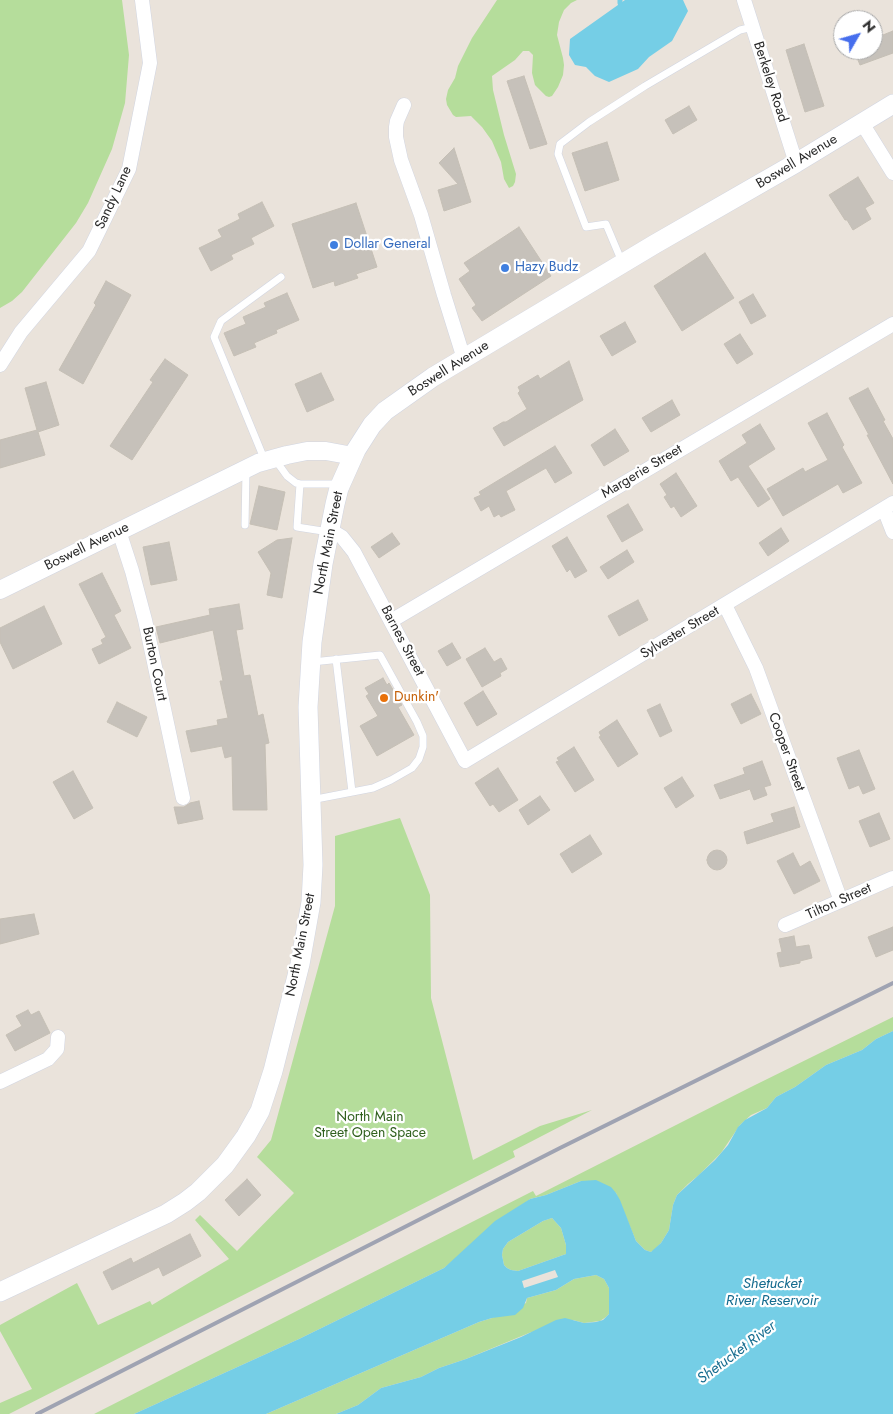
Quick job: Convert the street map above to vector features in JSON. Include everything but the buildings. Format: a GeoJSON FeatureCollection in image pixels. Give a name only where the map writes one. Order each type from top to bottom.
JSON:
{"type":"FeatureCollection","features":[{"type":"Feature","properties":{"kind":"main road","name":"Boswell Avenue"},"geometry":{"type":"LineString","coordinates":[[353,456],[367,431],[385,411],[417,388],[623,263],[796,164],[893,104]]}},
{"type":"Feature","properties":{"kind":"main road","name":"North Main Street"},"geometry":{"type":"LineString","coordinates":[[0,1292],[177,1208],[198,1192],[235,1152],[260,1111],[273,1071],[300,964],[308,919],[313,865],[308,717],[311,662],[316,612],[329,532],[337,496],[353,456]]}},
{"type":"Feature","properties":{"kind":"street","name":"Sandy Lane"},"geometry":{"type":"LineString","coordinates":[[0,365],[21,332],[89,251],[129,169],[150,62],[142,0]]}},
{"type":"Feature","properties":{"kind":"street","name":"Berkeley Road"},"geometry":{"type":"LineString","coordinates":[[744,0],[796,164]]}},
{"type":"Feature","properties":{"kind":"street"},"geometry":{"type":"LineString","coordinates":[[404,105],[396,127],[401,160],[421,215],[464,359]]}},
{"type":"Feature","properties":{"kind":"street"},"geometry":{"type":"LineString","coordinates":[[862,123],[893,173]]}},
{"type":"Feature","properties":{"kind":"street","name":"Margerie Street"},"geometry":{"type":"LineString","coordinates":[[391,621],[893,324]]}},
{"type":"Feature","properties":{"kind":"street","name":"Boswell Avenue"},"geometry":{"type":"LineString","coordinates":[[0,590],[246,468],[270,459],[307,451],[318,450],[353,456]]}},
{"type":"Feature","properties":{"kind":"street"},"geometry":{"type":"LineString","coordinates":[[888,506],[893,532]]}},
{"type":"Feature","properties":{"kind":"street","name":"Sylvester Street"},"geometry":{"type":"LineString","coordinates":[[465,761],[888,506]]}},
{"type":"Feature","properties":{"kind":"street","name":"Burton Court"},"geometry":{"type":"LineString","coordinates":[[119,531],[145,620],[184,798]]}},
{"type":"Feature","properties":{"kind":"street","name":"Barnes Street"},"geometry":{"type":"LineString","coordinates":[[329,532],[337,534],[350,546],[465,761]]}},
{"type":"Feature","properties":{"kind":"street","name":"Cooper Street"},"geometry":{"type":"LineString","coordinates":[[726,605],[756,668],[841,901]]}},
{"type":"Feature","properties":{"kind":"street","name":"Tilton Street"},"geometry":{"type":"LineString","coordinates":[[785,925],[893,878]]}},
{"type":"Feature","properties":{"kind":"street"},"geometry":{"type":"LineString","coordinates":[[0,1082],[48,1059],[57,1049],[58,1037]]}},
{"type":"Feature","properties":{"kind":"lane"},"geometry":{"type":"LineString","coordinates":[[623,263],[606,224],[586,227],[558,154],[560,144],[589,122],[645,86],[740,30],[753,27]]}},
{"type":"Feature","properties":{"kind":"lane"},"geometry":{"type":"LineString","coordinates":[[281,277],[221,321],[214,337],[270,459],[296,483],[341,484]]}},
{"type":"Feature","properties":{"kind":"lane"},"geometry":{"type":"LineString","coordinates":[[245,525],[246,468]]}},
{"type":"Feature","properties":{"kind":"lane"},"geometry":{"type":"LineString","coordinates":[[300,484],[297,527],[329,532]]}},
{"type":"Feature","properties":{"kind":"lane"},"geometry":{"type":"LineString","coordinates":[[310,800],[373,788],[391,780],[412,768],[423,747],[422,736],[417,722],[380,655],[311,662]]}},
{"type":"Feature","properties":{"kind":"lane"},"geometry":{"type":"LineString","coordinates":[[336,660],[352,792]]}},
{"type":"Feature","properties":{"kind":"green space"},"geometry":{"type":"Polygon","coordinates":[[[0,0],[122,0],[129,55],[125,103],[112,149],[88,203],[76,223],[22,292],[0,308],[0,0]]]}},
{"type":"Feature","properties":{"kind":"green space"},"geometry":{"type":"Polygon","coordinates":[[[497,0],[577,0],[564,10],[559,22],[557,35],[564,65],[563,75],[552,96],[546,96],[535,85],[532,73],[533,55],[529,51],[523,51],[515,60],[492,76],[493,90],[504,135],[516,174],[513,186],[509,188],[504,179],[501,162],[492,141],[471,116],[456,117],[453,115],[446,99],[458,66],[472,38],[497,0]]]}},
{"type":"Feature","properties":{"kind":"green space","name":"North Main Street Open Space"},"geometry":{"type":"Polygon","coordinates":[[[400,818],[430,895],[431,998],[473,1160],[540,1126],[592,1110],[513,1151],[515,1157],[9,1414],[0,1414],[0,1403],[32,1389],[0,1331],[0,1325],[77,1283],[98,1325],[150,1301],[152,1305],[229,1259],[195,1220],[200,1215],[237,1251],[294,1193],[257,1157],[271,1140],[335,906],[335,836],[400,818]]]}},
{"type":"Feature","properties":{"kind":"green space"},"geometry":{"type":"Polygon","coordinates":[[[893,1017],[893,1031],[876,1039],[862,1050],[826,1065],[795,1087],[776,1097],[767,1108],[751,1115],[740,1125],[721,1153],[677,1195],[673,1205],[669,1230],[661,1243],[651,1252],[645,1250],[636,1241],[616,1193],[581,1181],[546,1195],[530,1199],[444,1268],[299,1339],[134,1414],[94,1414],[533,1191],[536,1196],[893,1017]]]}},
{"type":"Feature","properties":{"kind":"green space"},"geometry":{"type":"Polygon","coordinates":[[[552,1218],[561,1228],[566,1245],[566,1254],[518,1271],[507,1268],[504,1265],[502,1255],[503,1249],[508,1242],[543,1221],[552,1218]]]}},
{"type":"Feature","properties":{"kind":"green space"},"geometry":{"type":"Polygon","coordinates":[[[596,1275],[604,1279],[609,1288],[609,1314],[600,1321],[584,1323],[573,1320],[529,1333],[439,1368],[421,1377],[381,1388],[358,1405],[336,1414],[266,1414],[526,1303],[527,1298],[556,1290],[574,1279],[596,1275]]]}},
{"type":"Feature","properties":{"kind":"water"},"geometry":{"type":"Polygon","coordinates":[[[625,0],[683,0],[688,11],[672,41],[649,57],[638,69],[609,82],[595,76],[586,67],[575,65],[569,55],[570,39],[625,0]]]}},
{"type":"Feature","properties":{"kind":"water","name":"Shetucket River Reservoir"},"geometry":{"type":"Polygon","coordinates":[[[893,1031],[893,1414],[336,1414],[358,1405],[381,1388],[421,1377],[439,1368],[521,1337],[556,1320],[565,1318],[584,1323],[603,1320],[609,1314],[609,1288],[604,1279],[596,1275],[574,1279],[556,1290],[527,1298],[523,1308],[515,1315],[479,1322],[266,1414],[134,1414],[299,1339],[444,1268],[495,1221],[530,1199],[546,1195],[581,1181],[596,1180],[611,1187],[620,1200],[636,1241],[645,1250],[651,1252],[661,1243],[669,1230],[673,1205],[677,1195],[715,1160],[745,1120],[767,1108],[776,1097],[795,1087],[826,1065],[862,1050],[876,1039],[893,1031]],[[552,1218],[543,1221],[508,1242],[503,1249],[502,1255],[504,1265],[507,1268],[518,1271],[566,1254],[566,1245],[561,1228],[552,1218]],[[555,1270],[522,1281],[524,1288],[558,1277],[555,1270]]]}},
{"type":"Feature","properties":{"kind":"railway"},"geometry":{"type":"LineString","coordinates":[[37,1414],[560,1148],[893,983]]}},
{"type":"Feature","properties":{"kind":"place","name":"Dollar General"},"geometry":{"type":"Point","coordinates":[334,245]}},
{"type":"Feature","properties":{"kind":"place","name":"Hazy Budz"},"geometry":{"type":"Point","coordinates":[505,268]}},
{"type":"Feature","properties":{"kind":"place","name":"Dunkin'"},"geometry":{"type":"Point","coordinates":[384,698]}},
{"type":"Feature","properties":{"kind":"water label","name":"Shetucket River"},"geometry":{"type":"Point","coordinates":[737,1353]}}]}
